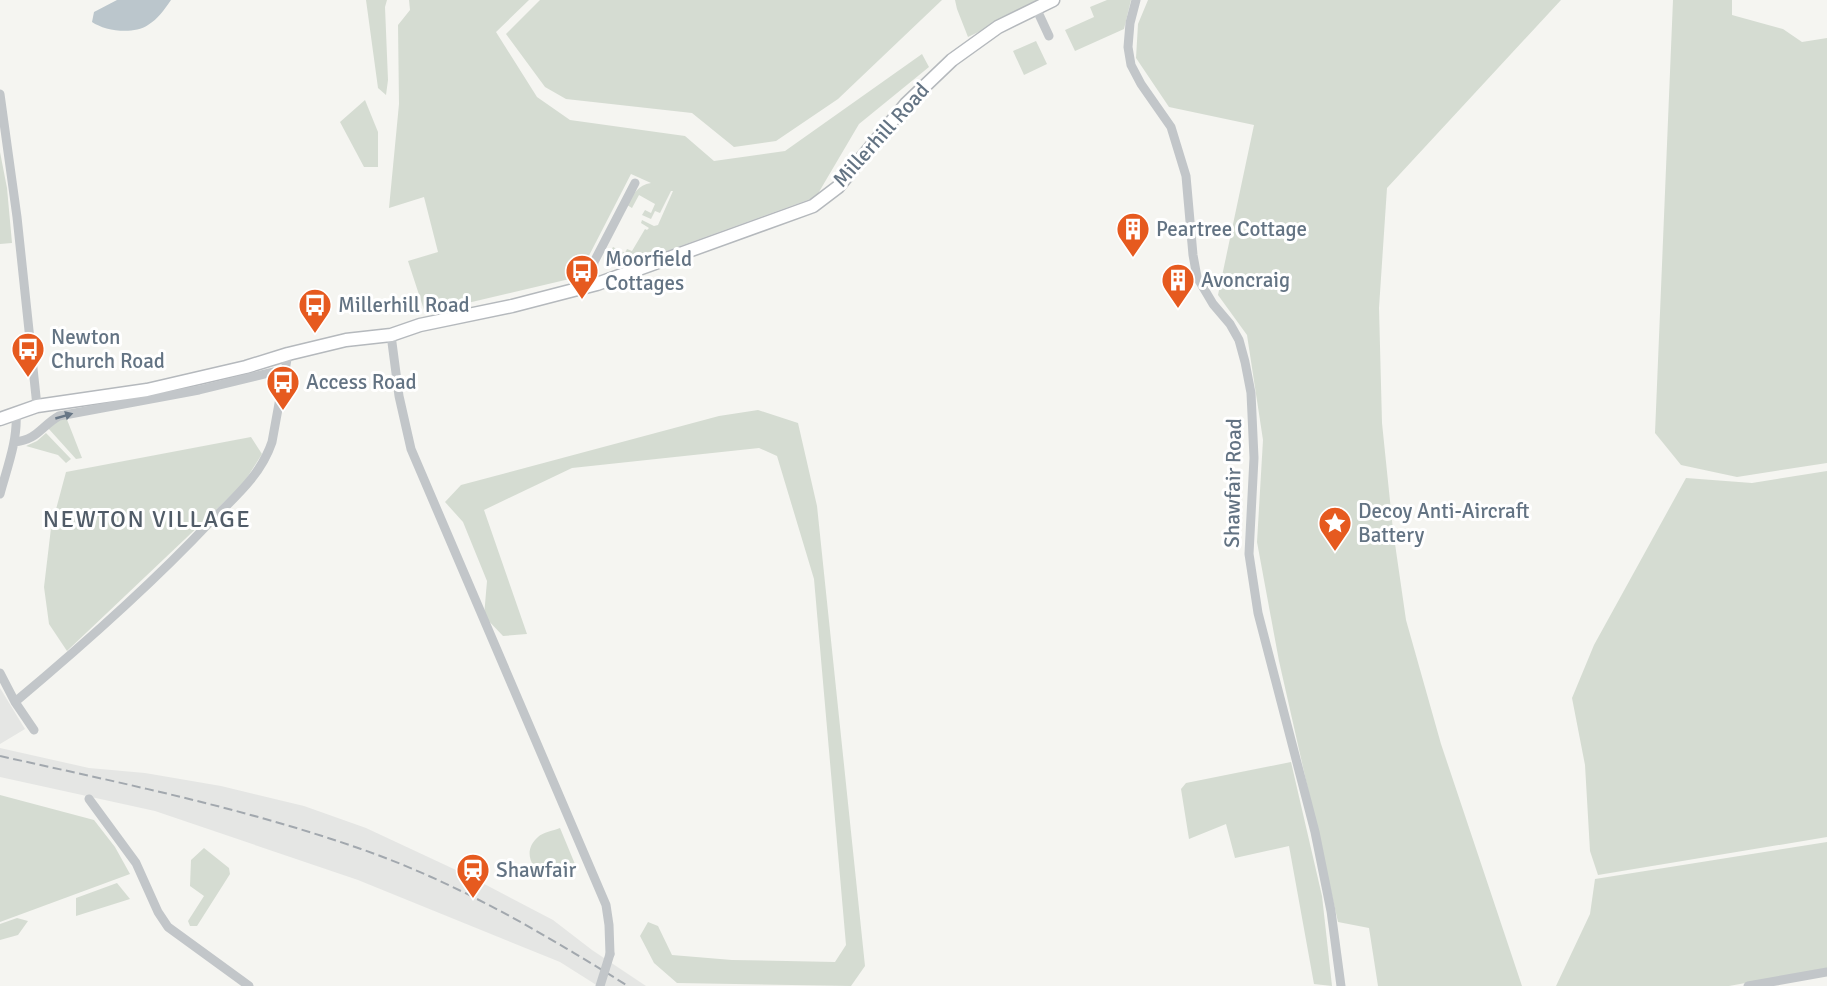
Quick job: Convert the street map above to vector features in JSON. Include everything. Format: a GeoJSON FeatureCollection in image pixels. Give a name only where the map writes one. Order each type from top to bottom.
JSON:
{"type":"FeatureCollection","features":[{"type":"Feature","properties":{"kind":"main road","name":"Millerhill Road"},"geometry":{"type":"LineString","coordinates":[[0,419],[37,406],[147,390],[246,367],[346,340],[391,335],[420,325],[512,306],[597,284],[813,206],[838,187],[906,104],[952,60],[998,27],[1053,0]]}},
{"type":"Feature","properties":{"kind":"street","name":"Shawfair Road"},"geometry":{"type":"LineString","coordinates":[[1136,0],[1128,39],[1131,65],[1141,84],[1171,127],[1186,176],[1197,277],[1213,304],[1230,324],[1239,340],[1245,362],[1251,393],[1254,458],[1249,554],[1258,613],[1315,832],[1331,911],[1341,986]]}},
{"type":"Feature","properties":{"kind":"street"},"geometry":{"type":"LineString","coordinates":[[1036,8],[1049,36]]}},
{"type":"Feature","properties":{"kind":"street"},"geometry":{"type":"LineString","coordinates":[[0,94],[17,217],[37,406]]}},
{"type":"Feature","properties":{"kind":"street"},"geometry":{"type":"LineString","coordinates":[[597,284],[593,271],[594,262],[635,183]]}},
{"type":"Feature","properties":{"kind":"street"},"geometry":{"type":"LineString","coordinates":[[391,335],[399,396],[411,449],[606,905],[610,954],[600,986]]}},
{"type":"Feature","properties":{"kind":"street"},"geometry":{"type":"LineString","coordinates":[[15,702],[131,601],[194,540],[255,475],[267,456],[272,442],[288,354]]}},
{"type":"Feature","properties":{"kind":"street"},"geometry":{"type":"LineString","coordinates":[[14,442],[34,437],[59,416],[200,390],[273,372],[284,372]]}},
{"type":"Feature","properties":{"kind":"street"},"geometry":{"type":"LineString","coordinates":[[0,494],[14,442],[17,426],[16,413]]}},
{"type":"Feature","properties":{"kind":"street"},"geometry":{"type":"LineString","coordinates":[[0,673],[15,702],[34,730]]}},
{"type":"Feature","properties":{"kind":"street"},"geometry":{"type":"LineString","coordinates":[[89,799],[136,863],[158,912],[168,927],[249,986]]}},
{"type":"Feature","properties":{"kind":"street"},"geometry":{"type":"LineString","coordinates":[[1748,986],[1827,972]]}},
{"type":"Feature","properties":{"kind":"shaded area"},"geometry":{"type":"Polygon","coordinates":[[[117,0],[171,0],[152,23],[135,30],[119,31],[104,28],[92,22],[94,12],[117,0]]]}},
{"type":"Feature","properties":{"kind":"shaded area"},"geometry":{"type":"Polygon","coordinates":[[[366,0],[387,0],[385,7],[388,80],[386,95],[378,88],[366,0]]]}},
{"type":"Feature","properties":{"kind":"shaded area"},"geometry":{"type":"Polygon","coordinates":[[[409,0],[529,0],[496,32],[537,97],[570,120],[685,136],[714,161],[785,151],[922,54],[929,67],[859,124],[816,197],[636,262],[617,264],[605,262],[613,247],[625,253],[627,249],[632,251],[645,229],[649,228],[641,223],[642,220],[654,226],[658,225],[673,191],[660,213],[655,211],[651,219],[642,215],[645,210],[651,213],[655,204],[639,195],[632,208],[627,205],[639,188],[651,183],[631,174],[578,277],[425,313],[408,261],[438,252],[424,197],[389,208],[399,104],[398,25],[410,10],[409,0]]]}},
{"type":"Feature","properties":{"kind":"shaded area"},"geometry":{"type":"Polygon","coordinates":[[[540,0],[942,0],[838,99],[776,141],[734,147],[692,113],[566,99],[545,87],[506,34],[540,0]]]}},
{"type":"Feature","properties":{"kind":"shaded area"},"geometry":{"type":"Polygon","coordinates":[[[955,0],[1044,0],[968,37],[955,0]]]}},
{"type":"Feature","properties":{"kind":"shaded area"},"geometry":{"type":"Polygon","coordinates":[[[1107,0],[1131,0],[1124,29],[1075,51],[1065,30],[1094,17],[1090,7],[1107,0]]]}},
{"type":"Feature","properties":{"kind":"shaded area"},"geometry":{"type":"Polygon","coordinates":[[[1148,0],[1561,0],[1387,188],[1379,308],[1382,423],[1393,530],[1406,620],[1441,744],[1522,986],[1378,986],[1369,928],[1338,922],[1279,661],[1257,542],[1263,440],[1247,335],[1218,295],[1254,125],[1169,107],[1136,58],[1138,24],[1148,0]]]}},
{"type":"Feature","properties":{"kind":"shaded area"},"geometry":{"type":"Polygon","coordinates":[[[1673,0],[1732,0],[1732,15],[1783,29],[1802,42],[1827,38],[1827,463],[1737,477],[1681,465],[1655,433],[1673,0]]]}},
{"type":"Feature","properties":{"kind":"shaded area"},"geometry":{"type":"Polygon","coordinates":[[[1036,41],[1047,64],[1024,75],[1013,51],[1036,41]]]}},
{"type":"Feature","properties":{"kind":"shaded area"},"geometry":{"type":"Polygon","coordinates":[[[365,100],[378,132],[378,167],[364,167],[340,122],[365,100]]]}},
{"type":"Feature","properties":{"kind":"shaded area"},"geometry":{"type":"Polygon","coordinates":[[[0,152],[7,188],[12,243],[0,244],[0,152]]]}},
{"type":"Feature","properties":{"kind":"shaded area"},"geometry":{"type":"Polygon","coordinates":[[[758,410],[798,423],[817,506],[865,966],[851,986],[677,983],[654,963],[640,936],[648,922],[658,926],[672,955],[732,960],[835,962],[846,945],[814,579],[777,456],[759,448],[572,468],[484,510],[527,634],[503,636],[484,616],[487,581],[463,522],[445,502],[461,485],[719,416],[758,410]]]}},
{"type":"Feature","properties":{"kind":"shaded area"},"geometry":{"type":"Polygon","coordinates":[[[66,417],[82,458],[76,459],[48,428],[66,417]]]}},
{"type":"Feature","properties":{"kind":"shaded area"},"geometry":{"type":"Polygon","coordinates":[[[46,433],[71,459],[66,463],[58,455],[26,446],[37,441],[46,433]]]}},
{"type":"Feature","properties":{"kind":"shaded area"},"geometry":{"type":"Polygon","coordinates":[[[251,437],[262,454],[243,484],[67,651],[49,624],[44,587],[51,528],[66,472],[251,437]]]}},
{"type":"Feature","properties":{"kind":"shaded area"},"geometry":{"type":"Polygon","coordinates":[[[1827,471],[1827,837],[1598,875],[1590,851],[1585,765],[1572,698],[1594,645],[1686,478],[1752,483],[1827,471]]]}},
{"type":"Feature","properties":{"kind":"shaded area"},"geometry":{"type":"Polygon","coordinates":[[[0,688],[25,729],[0,744],[0,688]]]}},
{"type":"Feature","properties":{"kind":"shaded area"},"geometry":{"type":"Polygon","coordinates":[[[0,748],[89,768],[145,773],[221,786],[304,806],[366,828],[471,877],[553,920],[592,950],[646,986],[598,986],[560,962],[358,880],[155,811],[0,777],[0,748]]]}},
{"type":"Feature","properties":{"kind":"shaded area"},"geometry":{"type":"Polygon","coordinates":[[[1291,762],[1322,896],[1332,986],[1314,984],[1289,846],[1235,858],[1226,824],[1189,839],[1181,789],[1186,783],[1291,762]]]}},
{"type":"Feature","properties":{"kind":"shaded area"},"geometry":{"type":"Polygon","coordinates":[[[0,795],[94,820],[115,847],[130,874],[0,922],[0,795]]]}},
{"type":"Feature","properties":{"kind":"shaded area"},"geometry":{"type":"Polygon","coordinates":[[[560,828],[577,869],[544,876],[532,863],[531,847],[540,835],[560,828]]]}},
{"type":"Feature","properties":{"kind":"shaded area"},"geometry":{"type":"Polygon","coordinates":[[[1827,842],[1827,968],[1729,986],[1556,986],[1590,914],[1595,879],[1827,842]]]}},
{"type":"Feature","properties":{"kind":"shaded area"},"geometry":{"type":"Polygon","coordinates":[[[204,848],[229,868],[230,874],[197,926],[190,926],[188,921],[204,896],[190,886],[191,860],[204,848]]]}},
{"type":"Feature","properties":{"kind":"shaded area"},"geometry":{"type":"Polygon","coordinates":[[[117,883],[130,899],[76,916],[76,898],[117,883]]]}},
{"type":"Feature","properties":{"kind":"shaded area"},"geometry":{"type":"Polygon","coordinates":[[[17,918],[28,921],[18,935],[0,940],[0,924],[17,918]]]}},
{"type":"Feature","properties":{"kind":"railway"},"geometry":{"type":"LineString","coordinates":[[0,756],[137,786],[227,809],[361,849],[465,893],[564,947],[628,986]]}},
{"type":"Feature","properties":{"kind":"place","name":"Peartree Cottage"},"geometry":{"type":"Point","coordinates":[1133,258]}},
{"type":"Feature","properties":{"kind":"place","name":"Moorfield Cottages"},"geometry":{"type":"Point","coordinates":[582,300]}},
{"type":"Feature","properties":{"kind":"place","name":"Avoncraig"},"geometry":{"type":"Point","coordinates":[1178,309]}},
{"type":"Feature","properties":{"kind":"place","name":"Millerhill Road"},"geometry":{"type":"Point","coordinates":[315,334]}},
{"type":"Feature","properties":{"kind":"place","name":"Newton Church Road"},"geometry":{"type":"Point","coordinates":[28,378]}},
{"type":"Feature","properties":{"kind":"place","name":"Access Road"},"geometry":{"type":"Point","coordinates":[283,411]}},
{"type":"Feature","properties":{"kind":"place","name":"Decoy Anti-Aircraft Battery"},"geometry":{"type":"Point","coordinates":[1335,552]}},
{"type":"Feature","properties":{"kind":"place","name":"Shawfair"},"geometry":{"type":"Point","coordinates":[473,899]}},
{"type":"Feature","properties":{"kind":"district","name":"NEWTON VILLAGE"},"geometry":{"type":"Point","coordinates":[147,519]}}]}
